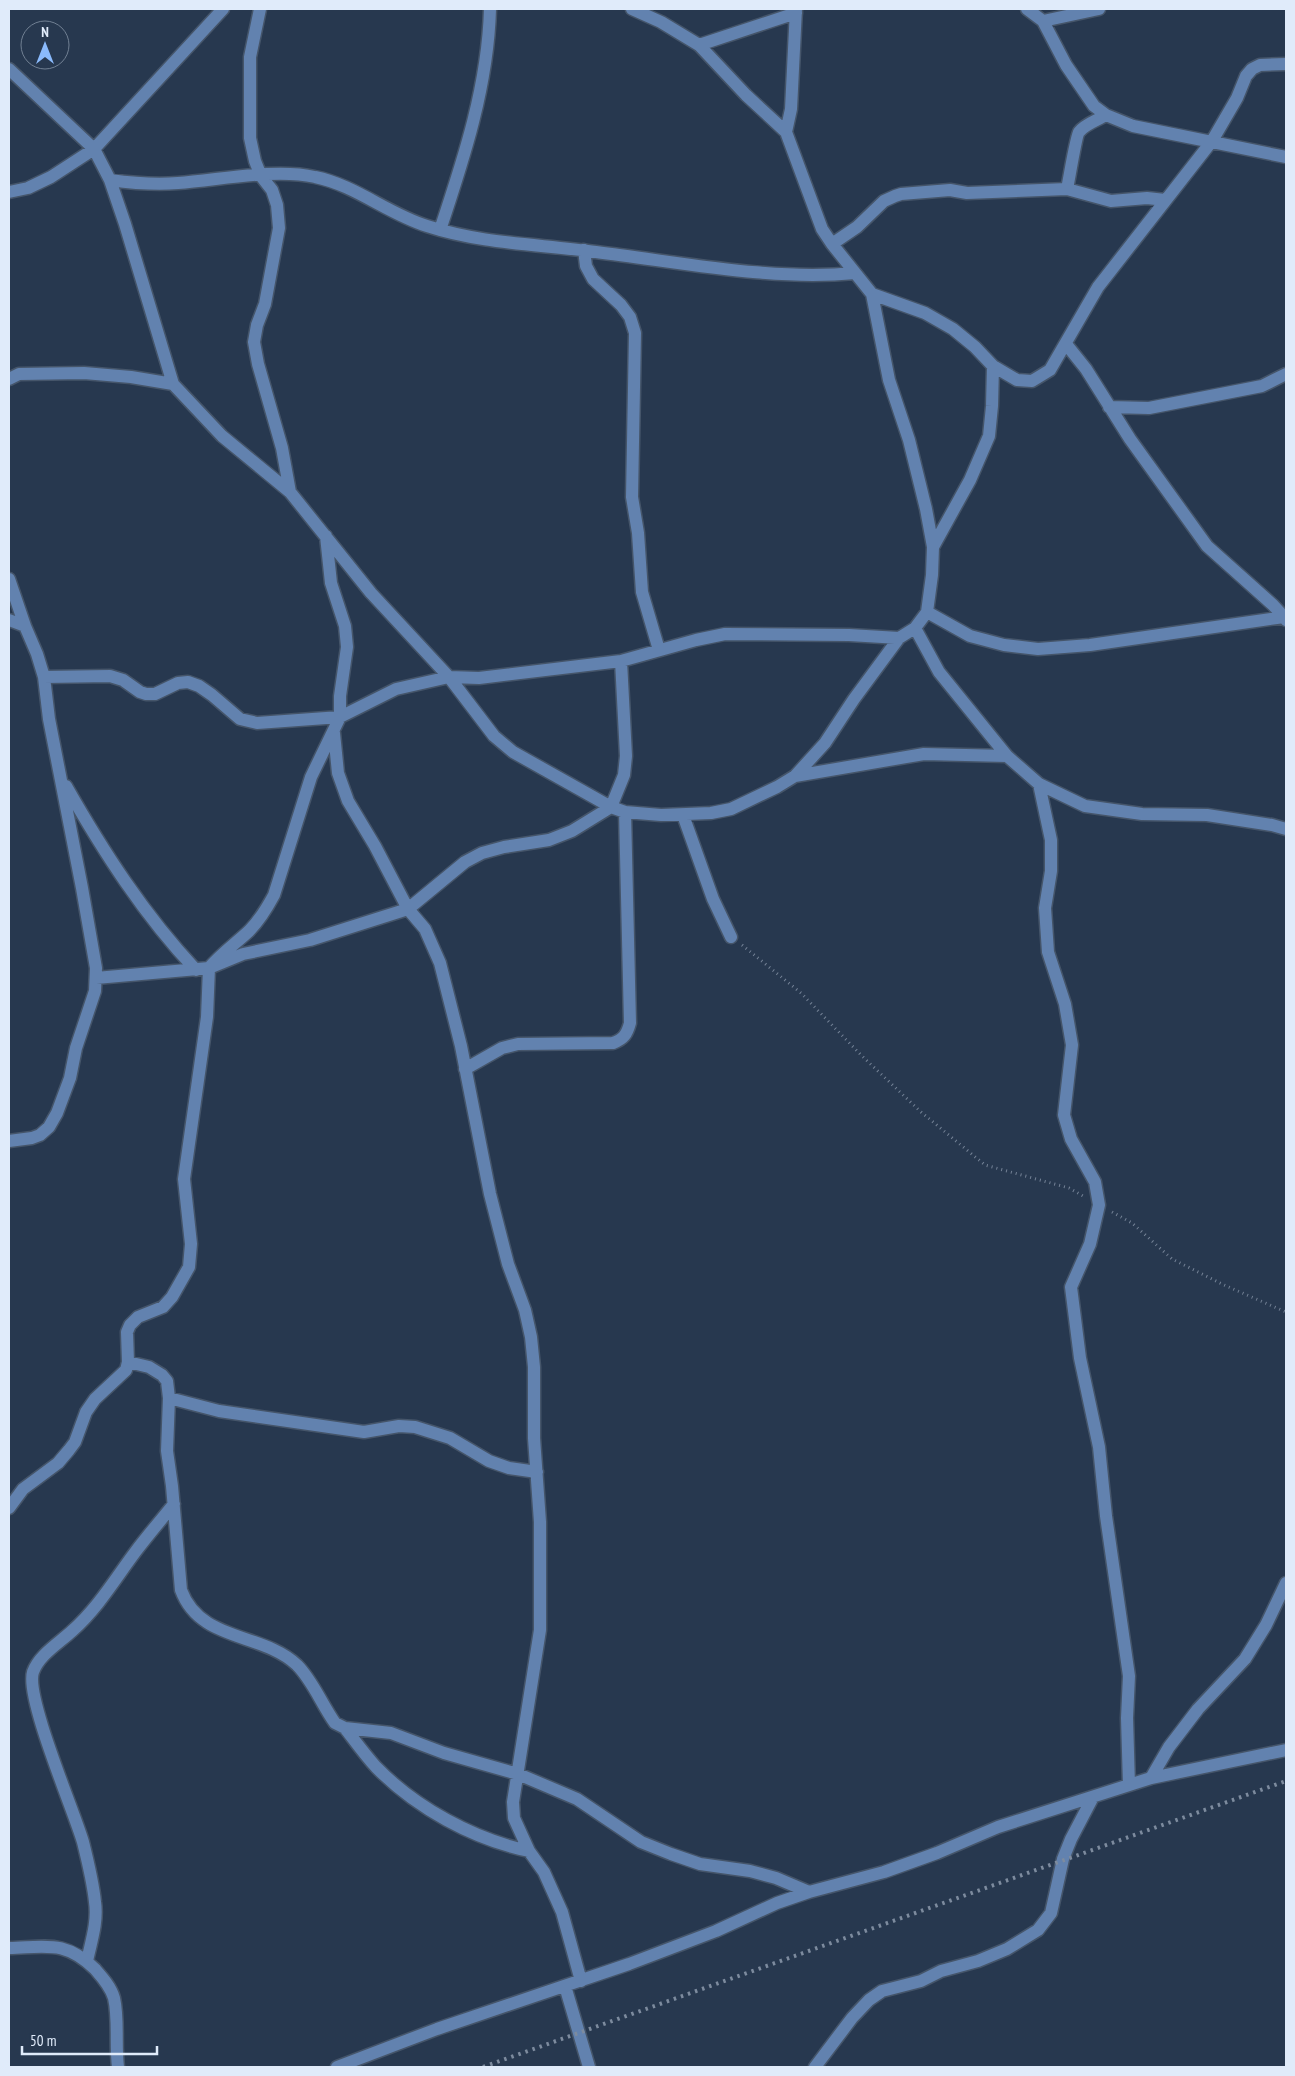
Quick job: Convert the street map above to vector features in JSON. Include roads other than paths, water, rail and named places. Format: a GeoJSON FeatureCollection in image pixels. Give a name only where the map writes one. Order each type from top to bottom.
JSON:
{"type":"FeatureCollection","features":[{"type":"Feature","properties":{"kind":"street"},"geometry":{"type":"LineString","coordinates":[[9,192],[28,188],[51,177],[94,149],[223,9]]}},
{"type":"Feature","properties":{"kind":"street"},"geometry":{"type":"LineString","coordinates":[[260,9],[250,57],[250,138],[255,161],[261,176],[272,190],[277,205],[279,228],[265,304],[257,325],[254,342],[258,364],[282,448],[290,492]]}},
{"type":"Feature","properties":{"kind":"street"},"geometry":{"type":"LineString","coordinates":[[440,230],[462,165],[479,101],[490,9]]}},
{"type":"Feature","properties":{"kind":"street"},"geometry":{"type":"LineString","coordinates":[[9,69],[94,149],[110,180],[173,384],[222,436],[290,492],[371,593],[449,677],[494,736],[513,752],[611,807],[624,812],[683,815],[730,809],[749,802],[795,776],[825,743],[854,699],[899,638],[915,628],[927,612],[932,575],[933,547],[926,508],[909,440],[888,380],[872,294],[822,229],[786,132],[699,45],[661,22],[632,9]]}},
{"type":"Feature","properties":{"kind":"street"},"geometry":{"type":"LineString","coordinates":[[656,9],[661,22]]}},
{"type":"Feature","properties":{"kind":"street"},"geometry":{"type":"LineString","coordinates":[[1027,9],[1043,21],[1066,65],[1094,106],[1106,116],[1133,126],[1286,157]]}},
{"type":"Feature","properties":{"kind":"street"},"geometry":{"type":"LineString","coordinates":[[1043,21],[1099,9]]}},
{"type":"Feature","properties":{"kind":"street"},"geometry":{"type":"LineString","coordinates":[[699,45],[796,11],[791,109],[786,132]]}},
{"type":"Feature","properties":{"kind":"street"},"geometry":{"type":"LineString","coordinates":[[872,294],[925,313],[952,329],[975,347],[993,366],[1017,380],[1032,381],[1050,370],[1098,287],[1212,141],[1237,98],[1246,76],[1260,65],[1286,64]]}},
{"type":"Feature","properties":{"kind":"street"},"geometry":{"type":"LineString","coordinates":[[1067,189],[1075,155],[1075,140],[1079,132],[1106,116]]}},
{"type":"Feature","properties":{"kind":"street"},"geometry":{"type":"LineString","coordinates":[[110,180],[143,184],[177,184],[287,172],[317,177],[357,193],[425,226],[490,241],[584,250],[765,273],[822,276],[855,273]]}},
{"type":"Feature","properties":{"kind":"street"},"geometry":{"type":"LineString","coordinates":[[832,244],[857,227],[884,202],[901,194],[950,190],[967,193],[1067,189],[1111,202],[1147,198],[1165,200]]}},
{"type":"Feature","properties":{"kind":"street"},"geometry":{"type":"LineString","coordinates":[[584,250],[586,266],[593,279],[621,304],[630,317],[634,333],[632,497],[642,592],[660,650]]}},
{"type":"Feature","properties":{"kind":"street"},"geometry":{"type":"LineString","coordinates":[[1066,344],[1086,369],[1130,439],[1207,546],[1285,618]]}},
{"type":"Feature","properties":{"kind":"street"},"geometry":{"type":"LineString","coordinates":[[933,547],[970,480],[989,436],[993,366]]}},
{"type":"Feature","properties":{"kind":"street"},"geometry":{"type":"LineString","coordinates":[[9,379],[19,374],[84,373],[131,377],[173,384]]}},
{"type":"Feature","properties":{"kind":"street"},"geometry":{"type":"LineString","coordinates":[[1109,407],[1149,408],[1262,386],[1286,374]]}},
{"type":"Feature","properties":{"kind":"street"},"geometry":{"type":"LineString","coordinates":[[9,1508],[23,1489],[58,1463],[75,1442],[86,1412],[94,1399],[126,1370],[128,1362],[127,1332],[130,1324],[138,1317],[163,1307],[172,1297],[189,1268],[191,1244],[184,1179],[207,1018],[209,968],[226,949],[250,930],[265,911],[274,895],[311,777],[340,717],[340,696],[347,646],[345,626],[332,584],[326,536]]}},
{"type":"Feature","properties":{"kind":"street"},"geometry":{"type":"LineString","coordinates":[[9,579],[44,677],[59,775],[94,946],[96,978],[94,991],[76,1048],[70,1078],[57,1113],[49,1127],[40,1135],[9,1141]]}},
{"type":"Feature","properties":{"kind":"street"},"geometry":{"type":"LineString","coordinates":[[927,612],[970,636],[1004,645],[1038,649],[1090,645],[1285,618]]}},
{"type":"Feature","properties":{"kind":"street"},"geometry":{"type":"LineString","coordinates":[[9,620],[25,626]]}},
{"type":"Feature","properties":{"kind":"street"},"geometry":{"type":"LineString","coordinates":[[915,628],[939,672],[1007,756],[1039,784],[1085,806],[1142,814],[1207,815],[1286,829]]}},
{"type":"Feature","properties":{"kind":"street"},"geometry":{"type":"LineString","coordinates":[[44,677],[110,676],[123,680],[146,694],[155,694],[178,683],[188,682],[199,686],[230,712],[247,722],[257,723],[340,717],[396,689],[449,677],[479,678],[621,660],[725,634],[849,634],[899,638]]}},
{"type":"Feature","properties":{"kind":"street"},"geometry":{"type":"LineString","coordinates":[[96,978],[209,968],[243,954],[310,940],[408,909],[465,862],[482,853],[504,847],[549,840],[572,831],[611,807],[624,775],[626,756],[621,660]]}},
{"type":"Feature","properties":{"kind":"street"},"geometry":{"type":"LineString","coordinates":[[334,732],[338,772],[348,801],[408,909],[425,929],[440,963],[465,1069],[490,1194],[508,1264],[525,1310],[531,1337],[534,1367],[534,1438],[540,1522],[540,1630],[513,1802],[514,1818],[529,1850],[544,1872],[562,1912],[581,1981]]}},
{"type":"Feature","properties":{"kind":"street"},"geometry":{"type":"LineString","coordinates":[[795,776],[924,754],[1007,756]]}},
{"type":"Feature","properties":{"kind":"street"},"geometry":{"type":"LineString","coordinates":[[59,775],[86,821],[126,882],[167,940],[196,970]]}},
{"type":"Feature","properties":{"kind":"street"},"geometry":{"type":"LineString","coordinates":[[1039,784],[1051,840],[1051,871],[1045,908],[1048,952],[1065,1004],[1072,1045],[1064,1115],[1071,1139],[1095,1182],[1099,1205],[1090,1244],[1072,1287],[1080,1358],[1099,1447],[1106,1516],[1129,1676],[1127,1718],[1129,1785]]}},
{"type":"Feature","properties":{"kind":"street"},"geometry":{"type":"LineString","coordinates":[[465,1069],[502,1048],[518,1044],[612,1043],[622,1040],[628,1031],[630,1005],[624,812]]}},
{"type":"Feature","properties":{"kind":"street"},"geometry":{"type":"LineString","coordinates":[[683,815],[713,899],[731,936]]}},
{"type":"Feature","properties":{"kind":"street"},"geometry":{"type":"LineString","coordinates":[[128,1362],[149,1367],[162,1375],[167,1381],[169,1398],[167,1451],[182,1590],[186,1603],[200,1619],[214,1627],[282,1654],[297,1666],[335,1723],[345,1728],[391,1733],[444,1753],[518,1774],[577,1799],[641,1842],[663,1851],[700,1864],[750,1871],[776,1878],[809,1892]]}},
{"type":"Feature","properties":{"kind":"street"},"geometry":{"type":"LineString","coordinates":[[169,1398],[219,1411],[364,1432],[399,1426],[415,1427],[450,1438],[489,1461],[509,1468],[537,1472]]}},
{"type":"Feature","properties":{"kind":"street"},"geometry":{"type":"LineString","coordinates":[[87,1961],[96,1923],[96,1904],[92,1878],[82,1841],[56,1769],[41,1718],[35,1696],[33,1673],[41,1659],[104,1598],[136,1552],[174,1504]]}},
{"type":"Feature","properties":{"kind":"street"},"geometry":{"type":"LineString","coordinates":[[1151,1778],[1182,1730],[1245,1659],[1266,1625],[1286,1583]]}},
{"type":"Feature","properties":{"kind":"street"},"geometry":{"type":"LineString","coordinates":[[345,1728],[376,1767],[399,1787],[441,1817],[501,1845],[529,1850]]}},
{"type":"Feature","properties":{"kind":"street"},"geometry":{"type":"LineString","coordinates":[[338,2067],[437,2029],[581,1981],[716,1932],[777,1903],[809,1892],[884,1872],[937,1854],[998,1827],[1151,1778],[1286,1750]]}},
{"type":"Feature","properties":{"kind":"street"},"geometry":{"type":"LineString","coordinates":[[815,2067],[852,2018],[869,2000],[882,1991],[920,1981],[941,1971],[978,1961],[1007,1949],[1038,1930],[1051,1913],[1068,1846],[1094,1797]]}},
{"type":"Feature","properties":{"kind":"street"},"geometry":{"type":"LineString","coordinates":[[9,1948],[60,1947],[76,1952],[87,1961],[109,1987],[114,1998],[118,2067]]}},
{"type":"Feature","properties":{"kind":"street"},"geometry":{"type":"LineString","coordinates":[[565,1986],[589,2067]]}},
{"type":"Feature","properties":{"kind":"railway"},"geometry":{"type":"LineString","coordinates":[[483,2067],[1286,1781]]}}]}
